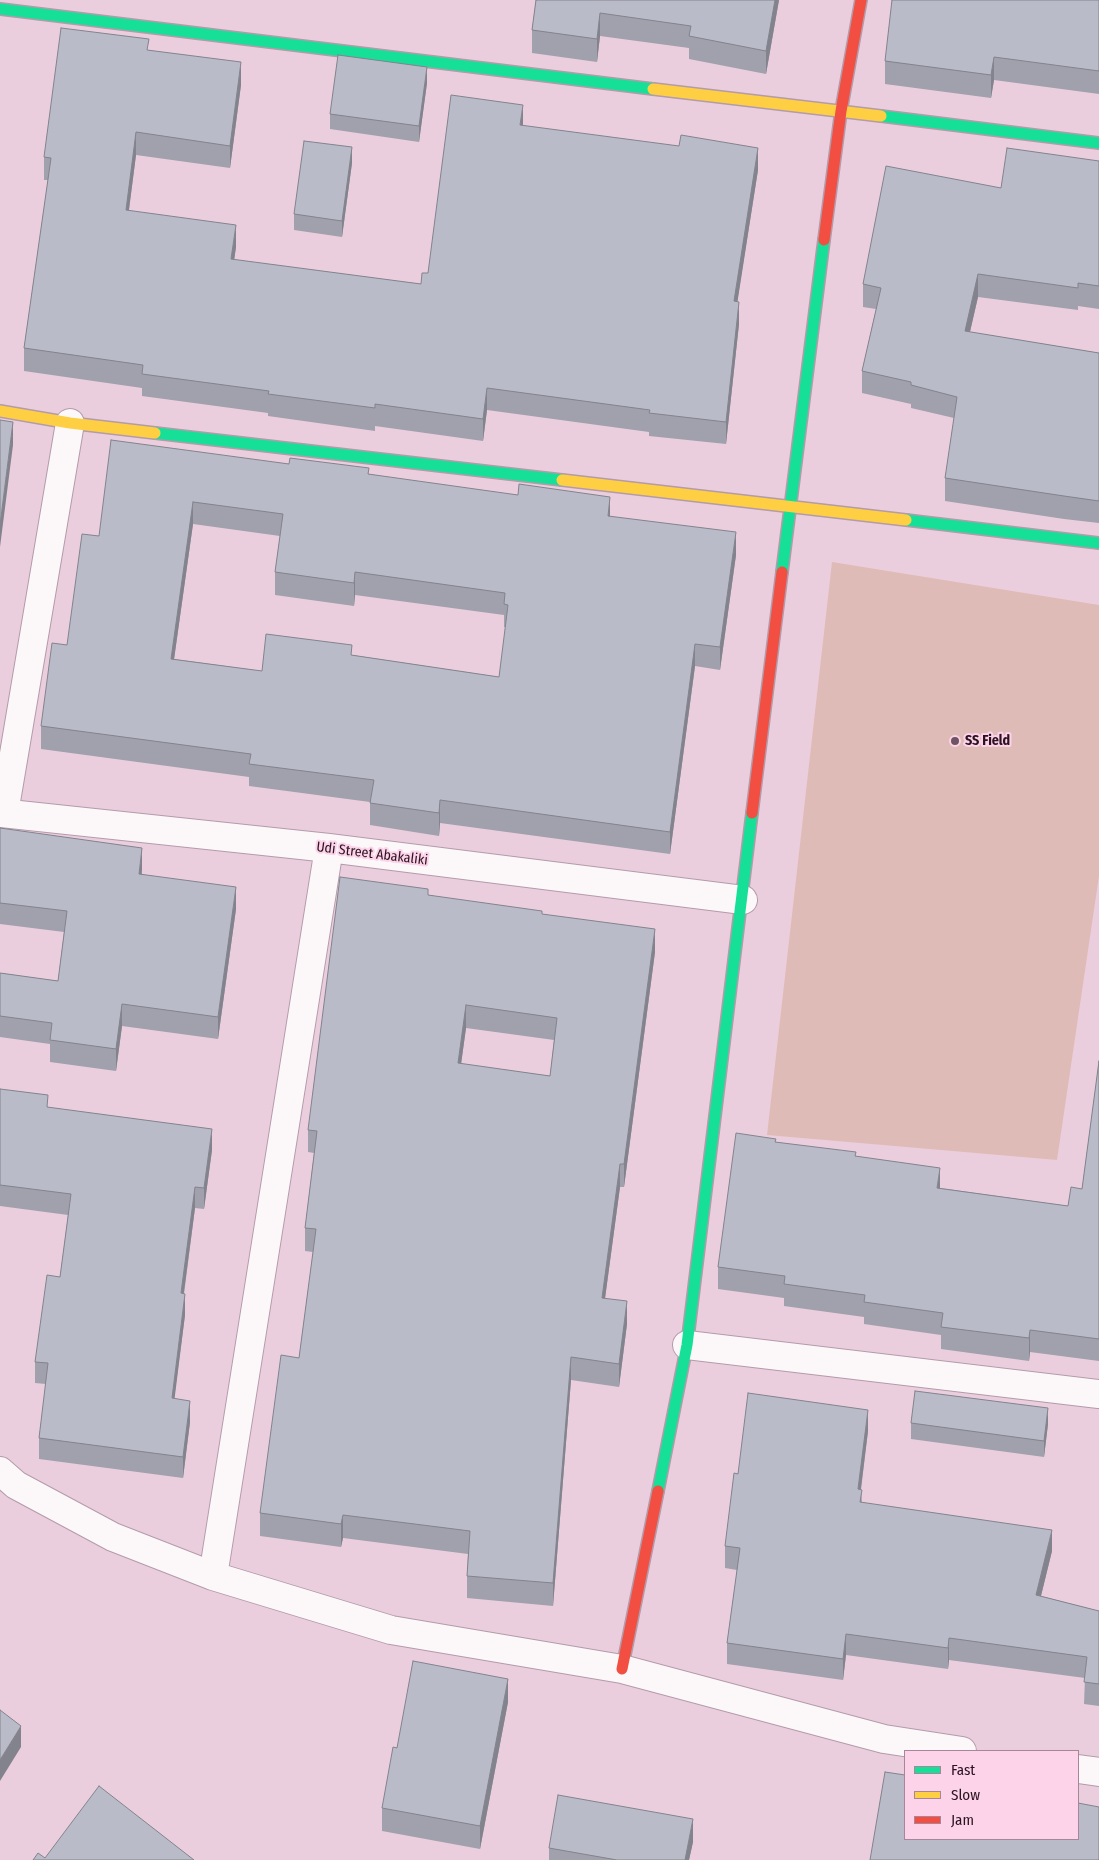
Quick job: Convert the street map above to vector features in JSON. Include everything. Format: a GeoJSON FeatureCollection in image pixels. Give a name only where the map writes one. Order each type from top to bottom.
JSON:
{"type":"FeatureCollection","features":[{"type":"Feature","properties":{"kind":"street"},"geometry":{"type":"LineString","coordinates":[[622,1669],[687,1345],[790,507],[841,111],[861,0]]}},
{"type":"Feature","properties":{"kind":"street"},"geometry":{"type":"LineString","coordinates":[[0,9],[1099,143]]}},
{"type":"Feature","properties":{"kind":"street"},"geometry":{"type":"LineString","coordinates":[[0,411],[70,423],[1099,543]]}},
{"type":"Feature","properties":{"kind":"street"},"geometry":{"type":"LineString","coordinates":[[2,813],[70,423]]}},
{"type":"Feature","properties":{"kind":"street","name":"Udi Street Abakaliki"},"geometry":{"type":"LineString","coordinates":[[2,813],[329,848],[743,900]]}},
{"type":"Feature","properties":{"kind":"street"},"geometry":{"type":"LineString","coordinates":[[213,1576],[329,848]]}},
{"type":"Feature","properties":{"kind":"street"},"geometry":{"type":"LineString","coordinates":[[687,1345],[1099,1394]]}},
{"type":"Feature","properties":{"kind":"street"},"geometry":{"type":"LineString","coordinates":[[0,1470],[16,1485],[113,1537],[213,1576],[391,1630],[622,1669],[884,1739],[956,1750]]}},
{"type":"Feature","properties":{"kind":"street"},"geometry":{"type":"LineString","coordinates":[[1079,1769],[1099,1772]]}},
{"type":"Feature","properties":{"kind":"shaded area","name":"SS Field"},"geometry":{"type":"Polygon","coordinates":[[[832,562],[1099,605],[1099,876],[1057,1160],[767,1135],[832,562]]]}},
{"type":"Feature","properties":{"kind":"building"},"geometry":{"type":"Polygon","coordinates":[[[536,0],[775,0],[766,51],[689,36],[691,26],[600,13],[597,39],[532,30],[536,0]]]}},
{"type":"Feature","properties":{"kind":"building"},"geometry":{"type":"Polygon","coordinates":[[[892,0],[1099,0],[1099,71],[994,57],[991,75],[885,61],[892,0]]]}},
{"type":"Feature","properties":{"kind":"building"},"geometry":{"type":"Polygon","coordinates":[[[61,28],[149,39],[147,50],[241,62],[230,146],[136,132],[126,210],[236,225],[231,259],[421,284],[422,273],[428,273],[451,95],[523,105],[520,125],[679,146],[681,135],[758,148],[734,301],[739,302],[726,422],[649,413],[650,410],[487,388],[483,419],[375,404],[375,408],[268,394],[269,391],[142,374],[143,365],[24,348],[51,158],[44,157],[61,28]]]}},
{"type":"Feature","properties":{"kind":"building"},"geometry":{"type":"Polygon","coordinates":[[[338,55],[427,67],[419,126],[330,114],[338,55]]]}},
{"type":"Feature","properties":{"kind":"building"},"geometry":{"type":"Polygon","coordinates":[[[304,141],[352,147],[342,221],[294,214],[304,141]]]}},
{"type":"Feature","properties":{"kind":"building"},"geometry":{"type":"Polygon","coordinates":[[[1007,148],[1099,161],[1099,286],[1078,283],[1078,288],[978,274],[965,331],[1099,353],[1099,501],[945,478],[957,397],[911,385],[911,382],[862,371],[881,288],[863,284],[886,166],[1001,188],[1007,148]]]}},
{"type":"Feature","properties":{"kind":"building"},"geometry":{"type":"Polygon","coordinates":[[[0,420],[13,422],[0,525],[0,420]]]}},
{"type":"Feature","properties":{"kind":"building"},"geometry":{"type":"Polygon","coordinates":[[[111,440],[289,464],[290,458],[369,468],[368,474],[518,495],[519,484],[610,497],[608,516],[736,532],[720,647],[695,644],[670,832],[440,800],[439,813],[370,803],[374,780],[249,764],[251,754],[41,726],[52,643],[67,645],[82,534],[99,536],[111,440]],[[193,502],[171,659],[262,671],[266,634],[352,645],[351,655],[499,677],[508,605],[504,604],[505,593],[355,572],[354,583],[275,572],[283,514],[193,502]]]}},
{"type":"Feature","properties":{"kind":"building"},"geometry":{"type":"Polygon","coordinates":[[[0,828],[142,848],[139,874],[236,887],[218,1017],[122,1004],[116,1049],[50,1040],[52,1023],[0,1016],[0,973],[58,981],[67,911],[0,903],[0,828]]]}},
{"type":"Feature","properties":{"kind":"building"},"geometry":{"type":"Polygon","coordinates":[[[340,877],[428,889],[428,895],[542,911],[542,914],[655,929],[624,1164],[620,1164],[602,1298],[627,1301],[619,1364],[571,1357],[553,1583],[467,1576],[470,1531],[343,1515],[341,1524],[260,1513],[281,1355],[299,1358],[316,1229],[305,1228],[317,1131],[308,1130],[340,877]],[[466,1005],[458,1063],[550,1076],[557,1018],[466,1005]]]}},
{"type":"Feature","properties":{"kind":"building"},"geometry":{"type":"Polygon","coordinates":[[[1099,1061],[1099,1339],[1030,1330],[1029,1338],[941,1327],[943,1313],[864,1302],[865,1295],[784,1284],[785,1276],[718,1267],[736,1133],[776,1139],[775,1142],[856,1152],[855,1156],[940,1168],[937,1188],[1068,1206],[1071,1187],[1082,1189],[1099,1061]]]}},
{"type":"Feature","properties":{"kind":"building"},"geometry":{"type":"Polygon","coordinates":[[[0,1089],[48,1095],[47,1107],[212,1129],[204,1188],[195,1187],[181,1293],[185,1294],[172,1398],[190,1401],[183,1457],[39,1438],[48,1363],[35,1362],[47,1275],[60,1277],[71,1194],[0,1185],[0,1089]]]}},
{"type":"Feature","properties":{"kind":"building"},"geometry":{"type":"Polygon","coordinates":[[[915,1391],[1048,1408],[1044,1441],[911,1423],[915,1391]]]}},
{"type":"Feature","properties":{"kind":"building"},"geometry":{"type":"Polygon","coordinates":[[[748,1393],[868,1410],[858,1489],[862,1490],[860,1502],[1052,1530],[1036,1595],[1099,1611],[1099,1684],[1084,1682],[1087,1657],[949,1638],[948,1648],[846,1634],[843,1659],[727,1643],[740,1548],[725,1546],[734,1473],[738,1474],[748,1393]]]}},
{"type":"Feature","properties":{"kind":"building"},"geometry":{"type":"Polygon","coordinates":[[[413,1661],[508,1679],[480,1826],[382,1808],[393,1747],[397,1748],[413,1661]]]}},
{"type":"Feature","properties":{"kind":"building"},"geometry":{"type":"Polygon","coordinates":[[[0,1710],[21,1726],[0,1760],[0,1710]]]}},
{"type":"Feature","properties":{"kind":"building"},"geometry":{"type":"Polygon","coordinates":[[[885,1772],[904,1775],[904,1840],[1079,1840],[1079,1803],[1099,1807],[1099,1860],[870,1860],[885,1772]]]}},
{"type":"Feature","properties":{"kind":"building"},"geometry":{"type":"Polygon","coordinates":[[[99,1786],[194,1860],[33,1860],[38,1853],[45,1858],[99,1786]]]}},
{"type":"Feature","properties":{"kind":"building"},"geometry":{"type":"Polygon","coordinates":[[[558,1795],[693,1819],[685,1860],[617,1860],[549,1848],[558,1795]]]}},
{"type":"Feature","properties":{"kind":"traffic: fast"},"geometry":{"type":"LineString","coordinates":[[0,9],[653,89]]}},
{"type":"Feature","properties":{"kind":"traffic: fast"},"geometry":{"type":"LineString","coordinates":[[881,116],[1099,143]]}},
{"type":"Feature","properties":{"kind":"traffic: fast"},"geometry":{"type":"LineString","coordinates":[[782,572],[824,240]]}},
{"type":"Feature","properties":{"kind":"traffic: fast"},"geometry":{"type":"LineString","coordinates":[[155,433],[562,480]]}},
{"type":"Feature","properties":{"kind":"traffic: fast"},"geometry":{"type":"LineString","coordinates":[[906,520],[1099,543]]}},
{"type":"Feature","properties":{"kind":"traffic: fast"},"geometry":{"type":"LineString","coordinates":[[658,1491],[687,1345],[752,813]]}},
{"type":"Feature","properties":{"kind":"traffic: slow"},"geometry":{"type":"LineString","coordinates":[[653,89],[881,116]]}},
{"type":"Feature","properties":{"kind":"traffic: slow"},"geometry":{"type":"LineString","coordinates":[[0,411],[70,423],[155,433]]}},
{"type":"Feature","properties":{"kind":"traffic: slow"},"geometry":{"type":"LineString","coordinates":[[562,480],[906,520]]}},
{"type":"Feature","properties":{"kind":"traffic: jam"},"geometry":{"type":"LineString","coordinates":[[824,240],[841,111],[861,0]]}},
{"type":"Feature","properties":{"kind":"traffic: jam"},"geometry":{"type":"LineString","coordinates":[[752,813],[782,572]]}},
{"type":"Feature","properties":{"kind":"traffic: jam"},"geometry":{"type":"LineString","coordinates":[[622,1669],[658,1491]]}},
{"type":"Feature","properties":{"kind":"place","name":"SS Field"},"geometry":{"type":"Point","coordinates":[955,741]}}]}
